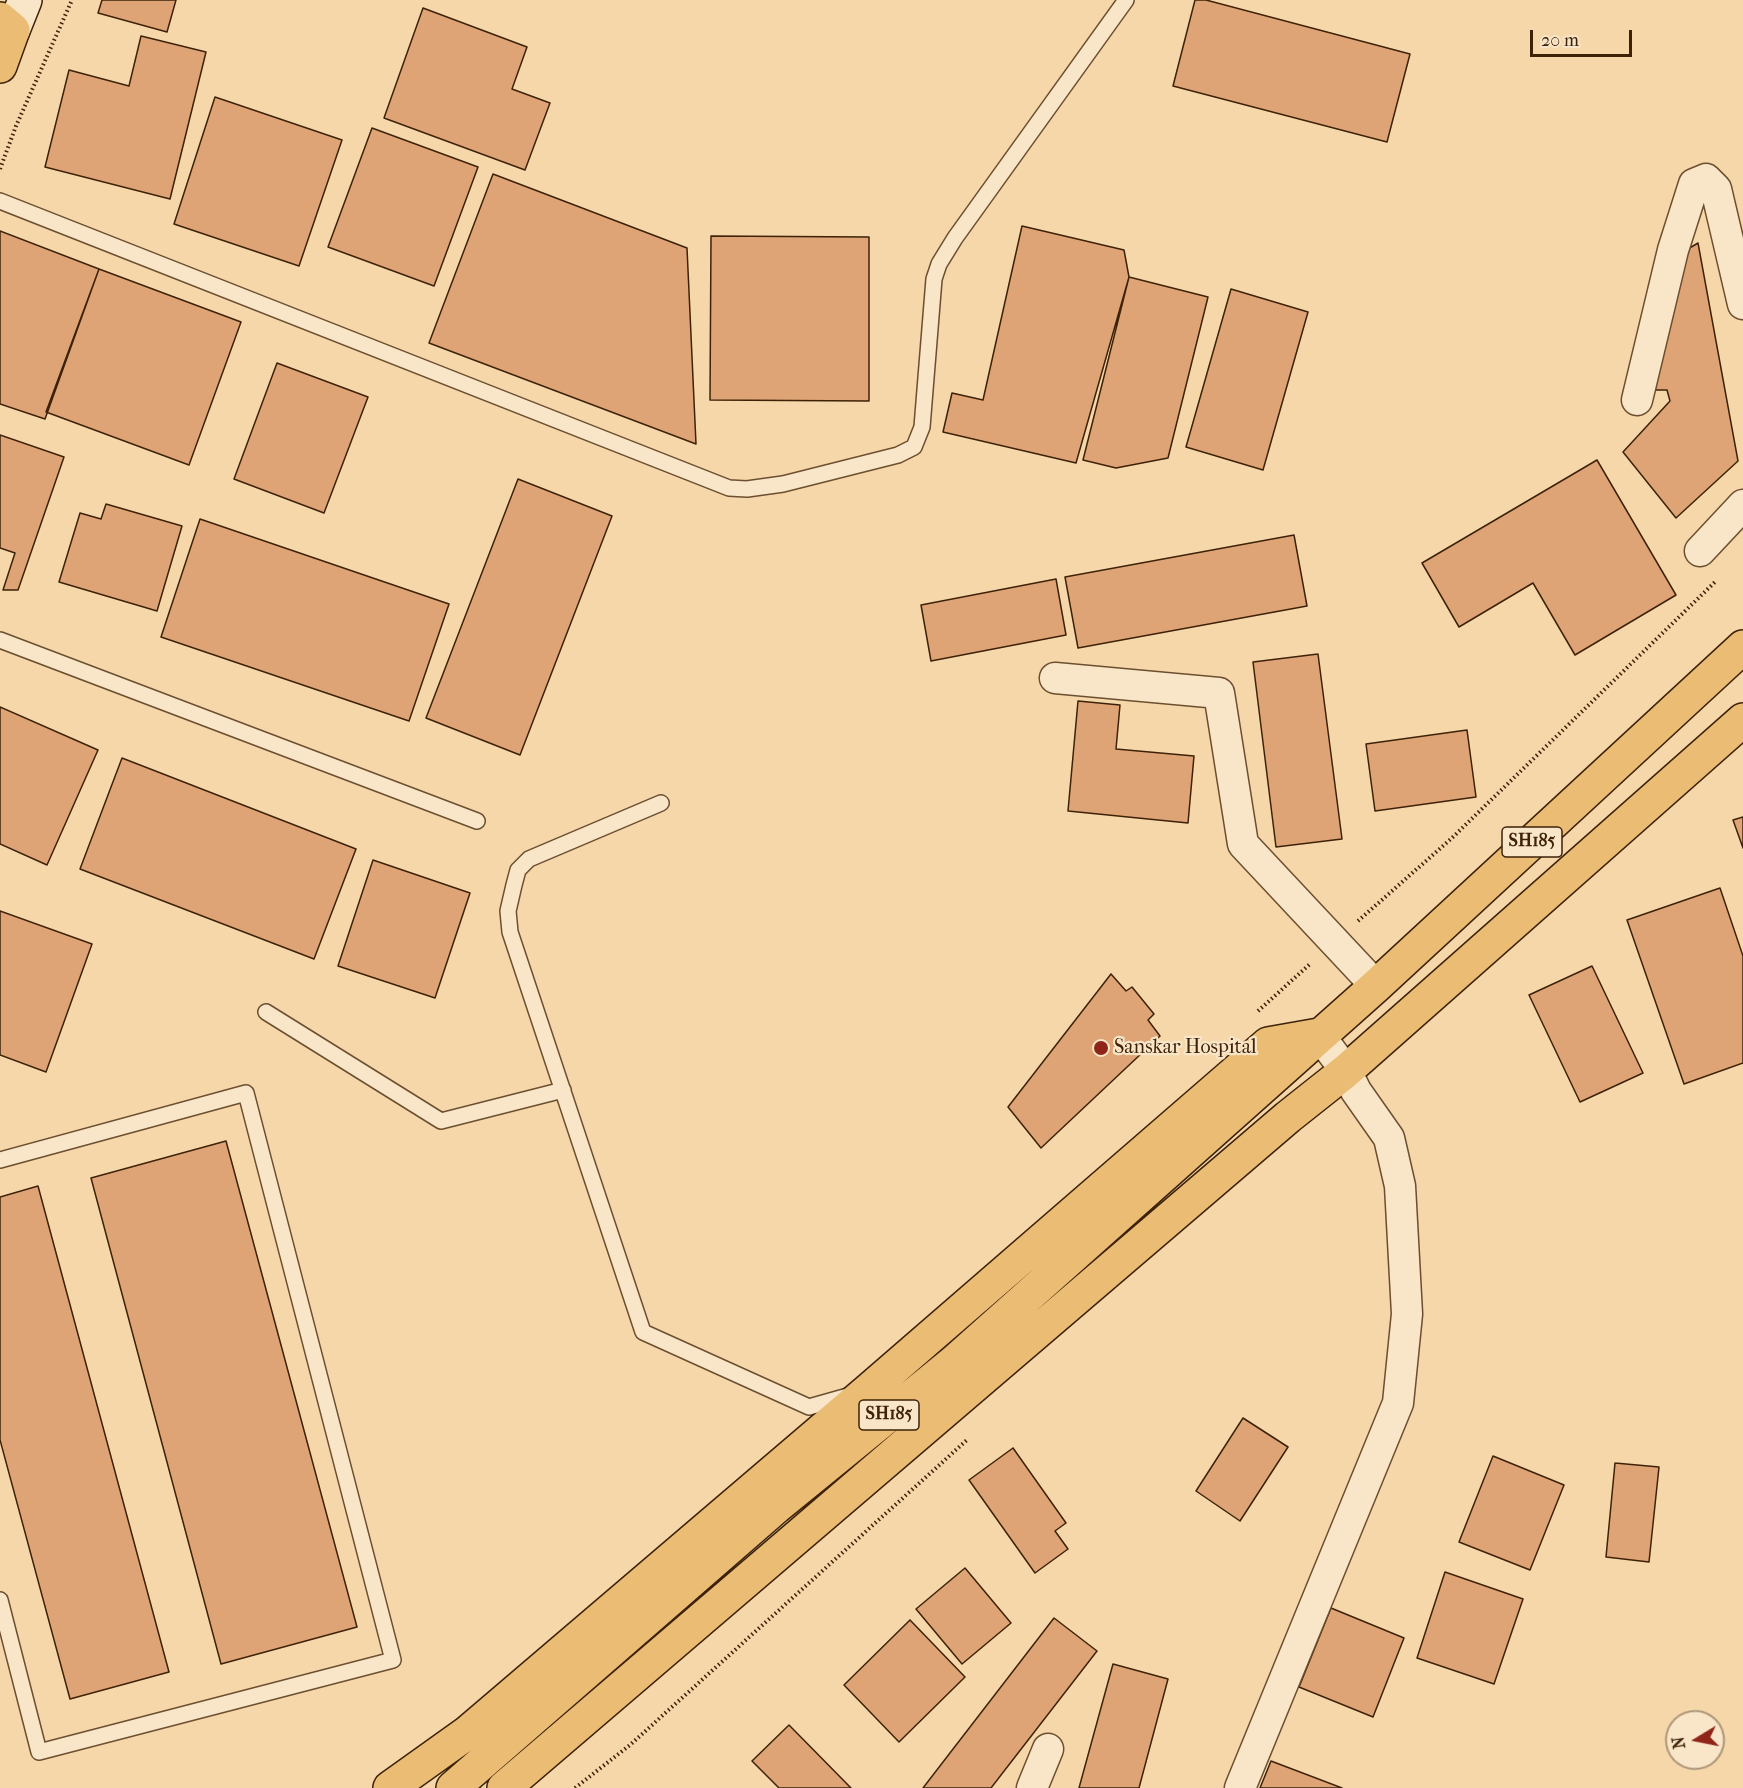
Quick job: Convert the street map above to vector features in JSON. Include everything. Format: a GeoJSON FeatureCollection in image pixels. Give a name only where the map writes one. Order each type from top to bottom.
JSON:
{"type":"FeatureCollection","features":[{"type":"Feature","properties":{"kind":"main road"},"geometry":{"type":"LineString","coordinates":[[0,66],[7,24]]}},
{"type":"Feature","properties":{"kind":"main road","name":"SH185"},"geometry":{"type":"LineString","coordinates":[[453,1788],[776,1507],[954,1362],[1376,986],[1743,647]]}},
{"type":"Feature","properties":{"kind":"main road","name":"SH185"},"geometry":{"type":"LineString","coordinates":[[504,1788],[1263,1139],[1346,1071],[1743,720]]}},
{"type":"Feature","properties":{"kind":"main road"},"geometry":{"type":"LineString","coordinates":[[390,1788],[467,1733],[870,1389],[1268,1044],[1319,1035]]}},
{"type":"Feature","properties":{"kind":"main road"},"geometry":{"type":"LineString","coordinates":[[535,1788],[1336,1094],[1345,1080],[1346,1071]]}},
{"type":"Feature","properties":{"kind":"street"},"geometry":{"type":"LineString","coordinates":[[7,24],[25,0]]}},
{"type":"Feature","properties":{"kind":"street"},"geometry":{"type":"LineString","coordinates":[[1637,400],[1673,250],[1694,184],[1706,179],[1716,189],[1743,304]]}},
{"type":"Feature","properties":{"kind":"street"},"geometry":{"type":"LineString","coordinates":[[1700,551],[1743,505]]}},
{"type":"Feature","properties":{"kind":"street"},"geometry":{"type":"LineString","coordinates":[[1055,678],[1219,693],[1243,844],[1376,986]]}},
{"type":"Feature","properties":{"kind":"street"},"geometry":{"type":"LineString","coordinates":[[1240,1788],[1398,1403],[1407,1314],[1400,1186],[1389,1138],[1356,1091],[1346,1071],[1319,1035]]}},
{"type":"Feature","properties":{"kind":"street"},"geometry":{"type":"LineString","coordinates":[[1032,1788],[1048,1749]]}},
{"type":"Feature","properties":{"kind":"lane"},"geometry":{"type":"LineString","coordinates":[[0,201],[729,488],[747,489],[783,484],[898,455],[914,447],[921,427],[934,279],[939,264],[955,238],[1126,0]]}},
{"type":"Feature","properties":{"kind":"lane"},"geometry":{"type":"LineString","coordinates":[[0,640],[477,821]]}},
{"type":"Feature","properties":{"kind":"lane"},"geometry":{"type":"LineString","coordinates":[[661,803],[528,859],[518,870],[508,911],[510,932],[643,1332],[809,1407],[870,1389]]}},
{"type":"Feature","properties":{"kind":"lane"},"geometry":{"type":"LineString","coordinates":[[266,1012],[441,1121],[563,1090]]}},
{"type":"Feature","properties":{"kind":"lane"},"geometry":{"type":"LineString","coordinates":[[0,1160],[246,1093],[393,1660],[39,1752],[0,1600]]}},
{"type":"Feature","properties":{"kind":"path"},"geometry":{"type":"LineString","coordinates":[[0,169],[16,126],[72,0]]}},
{"type":"Feature","properties":{"kind":"building"},"geometry":{"type":"Polygon","coordinates":[[[102,0],[176,0],[167,32],[98,13],[102,0]]]}},
{"type":"Feature","properties":{"kind":"building"},"geometry":{"type":"Polygon","coordinates":[[[1195,0],[1206,0],[1410,54],[1387,142],[1173,86],[1195,0]]]}},
{"type":"Feature","properties":{"kind":"building"},"geometry":{"type":"Polygon","coordinates":[[[423,8],[527,47],[512,89],[550,103],[525,170],[384,118],[423,8]]]}},
{"type":"Feature","properties":{"kind":"building"},"geometry":{"type":"Polygon","coordinates":[[[141,36],[206,52],[170,199],[45,167],[69,70],[129,86],[141,36]]]}},
{"type":"Feature","properties":{"kind":"building"},"geometry":{"type":"Polygon","coordinates":[[[215,97],[342,140],[299,266],[174,224],[215,97]]]}},
{"type":"Feature","properties":{"kind":"building"},"geometry":{"type":"Polygon","coordinates":[[[372,128],[478,167],[434,286],[328,247],[372,128]]]}},
{"type":"Feature","properties":{"kind":"building"},"geometry":{"type":"Polygon","coordinates":[[[493,174],[687,248],[696,444],[429,343],[493,174]]]}},
{"type":"Feature","properties":{"kind":"building"},"geometry":{"type":"Polygon","coordinates":[[[1022,226],[1124,250],[1129,277],[1076,463],[943,432],[952,393],[983,400],[1022,226]]]}},
{"type":"Feature","properties":{"kind":"building"},"geometry":{"type":"Polygon","coordinates":[[[0,231],[99,269],[45,419],[0,404],[0,231]]]}},
{"type":"Feature","properties":{"kind":"building"},"geometry":{"type":"Polygon","coordinates":[[[711,236],[869,237],[869,401],[710,400],[711,236]]]}},
{"type":"Feature","properties":{"kind":"building"},"geometry":{"type":"Polygon","coordinates":[[[1698,243],[1738,461],[1676,518],[1623,452],[1670,401],[1667,390],[1655,390],[1678,255],[1698,243]]]}},
{"type":"Feature","properties":{"kind":"building"},"geometry":{"type":"Polygon","coordinates":[[[99,269],[241,322],[189,465],[46,412],[99,269]]]}},
{"type":"Feature","properties":{"kind":"building"},"geometry":{"type":"Polygon","coordinates":[[[1129,277],[1208,297],[1168,458],[1116,468],[1083,460],[1129,277]]]}},
{"type":"Feature","properties":{"kind":"building"},"geometry":{"type":"Polygon","coordinates":[[[1231,289],[1308,312],[1263,470],[1186,447],[1231,289]]]}},
{"type":"Feature","properties":{"kind":"building"},"geometry":{"type":"Polygon","coordinates":[[[277,363],[368,397],[324,513],[234,479],[277,363]]]}},
{"type":"Feature","properties":{"kind":"building"},"geometry":{"type":"Polygon","coordinates":[[[0,435],[64,457],[18,590],[3,590],[15,553],[0,548],[0,435]]]}},
{"type":"Feature","properties":{"kind":"building"},"geometry":{"type":"Polygon","coordinates":[[[1597,460],[1676,595],[1575,655],[1533,583],[1459,627],[1422,563],[1597,460]]]}},
{"type":"Feature","properties":{"kind":"building"},"geometry":{"type":"Polygon","coordinates":[[[518,479],[612,516],[520,755],[426,718],[518,479]]]}},
{"type":"Feature","properties":{"kind":"building"},"geometry":{"type":"Polygon","coordinates":[[[106,504],[182,526],[157,611],[59,582],[80,513],[101,519],[106,504]]]}},
{"type":"Feature","properties":{"kind":"building"},"geometry":{"type":"Polygon","coordinates":[[[200,519],[449,604],[409,721],[161,637],[200,519]]]}},
{"type":"Feature","properties":{"kind":"building"},"geometry":{"type":"Polygon","coordinates":[[[1294,535],[1307,606],[1078,648],[1065,577],[1294,535]]]}},
{"type":"Feature","properties":{"kind":"building"},"geometry":{"type":"Polygon","coordinates":[[[1056,579],[1066,635],[931,661],[921,605],[1056,579]]]}},
{"type":"Feature","properties":{"kind":"building"},"geometry":{"type":"Polygon","coordinates":[[[1318,654],[1342,839],[1276,847],[1253,662],[1318,654]]]}},
{"type":"Feature","properties":{"kind":"building"},"geometry":{"type":"Polygon","coordinates":[[[1078,701],[1120,705],[1116,749],[1194,756],[1188,823],[1068,811],[1078,701]]]}},
{"type":"Feature","properties":{"kind":"building"},"geometry":{"type":"Polygon","coordinates":[[[0,707],[98,750],[47,865],[0,844],[0,707]]]}},
{"type":"Feature","properties":{"kind":"building"},"geometry":{"type":"Polygon","coordinates":[[[1467,730],[1476,797],[1375,811],[1366,744],[1467,730]]]}},
{"type":"Feature","properties":{"kind":"building"},"geometry":{"type":"Polygon","coordinates":[[[122,758],[356,849],[314,959],[80,869],[122,758]]]}},
{"type":"Feature","properties":{"kind":"building"},"geometry":{"type":"Polygon","coordinates":[[[1743,817],[1743,848],[1733,820],[1743,817]]]}},
{"type":"Feature","properties":{"kind":"building"},"geometry":{"type":"Polygon","coordinates":[[[373,860],[470,893],[435,998],[338,966],[373,860]]]}},
{"type":"Feature","properties":{"kind":"building"},"geometry":{"type":"Polygon","coordinates":[[[1720,888],[1743,956],[1743,1063],[1684,1084],[1627,920],[1720,888]]]}},
{"type":"Feature","properties":{"kind":"building"},"geometry":{"type":"Polygon","coordinates":[[[0,911],[92,944],[46,1072],[0,1055],[0,911]]]}},
{"type":"Feature","properties":{"kind":"building"},"geometry":{"type":"Polygon","coordinates":[[[1592,966],[1643,1073],[1580,1102],[1529,995],[1592,966]]]}},
{"type":"Feature","properties":{"kind":"building"},"geometry":{"type":"Polygon","coordinates":[[[1111,974],[1126,991],[1132,987],[1154,1014],[1148,1020],[1160,1036],[1041,1148],[1008,1107],[1111,974]]]}},
{"type":"Feature","properties":{"kind":"building"},"geometry":{"type":"Polygon","coordinates":[[[226,1141],[357,1627],[221,1664],[91,1178],[226,1141]]]}},
{"type":"Feature","properties":{"kind":"building"},"geometry":{"type":"Polygon","coordinates":[[[38,1186],[169,1672],[70,1699],[0,1440],[0,1197],[38,1186]]]}},
{"type":"Feature","properties":{"kind":"building"},"geometry":{"type":"Polygon","coordinates":[[[1243,1418],[1288,1447],[1240,1521],[1196,1491],[1243,1418]]]}},
{"type":"Feature","properties":{"kind":"building"},"geometry":{"type":"Polygon","coordinates":[[[1013,1448],[1066,1523],[1055,1531],[1068,1549],[1035,1573],[969,1480],[1013,1448]]]}},
{"type":"Feature","properties":{"kind":"building"},"geometry":{"type":"Polygon","coordinates":[[[1493,1456],[1564,1485],[1530,1570],[1459,1542],[1493,1456]]]}},
{"type":"Feature","properties":{"kind":"building"},"geometry":{"type":"Polygon","coordinates":[[[1615,1463],[1659,1467],[1649,1562],[1606,1557],[1615,1463]]]}},
{"type":"Feature","properties":{"kind":"building"},"geometry":{"type":"Polygon","coordinates":[[[965,1568],[1011,1623],[962,1664],[916,1609],[965,1568]]]}},
{"type":"Feature","properties":{"kind":"building"},"geometry":{"type":"Polygon","coordinates":[[[1445,1572],[1523,1599],[1494,1684],[1417,1658],[1445,1572]]]}},
{"type":"Feature","properties":{"kind":"building"},"geometry":{"type":"Polygon","coordinates":[[[1331,1608],[1404,1638],[1373,1717],[1299,1687],[1331,1608]]]}},
{"type":"Feature","properties":{"kind":"building"},"geometry":{"type":"Polygon","coordinates":[[[1054,1618],[1097,1651],[991,1788],[923,1788],[1054,1618]]]}},
{"type":"Feature","properties":{"kind":"building"},"geometry":{"type":"Polygon","coordinates":[[[910,1620],[965,1677],[899,1742],[844,1685],[910,1620]]]}},
{"type":"Feature","properties":{"kind":"building"},"geometry":{"type":"Polygon","coordinates":[[[1113,1664],[1168,1679],[1139,1788],[1079,1788],[1113,1664]]]}},
{"type":"Feature","properties":{"kind":"building"},"geometry":{"type":"Polygon","coordinates":[[[789,1725],[851,1788],[779,1788],[752,1761],[789,1725]]]}},
{"type":"Feature","properties":{"kind":"building"},"geometry":{"type":"Polygon","coordinates":[[[1271,1761],[1342,1788],[1260,1788],[1271,1761]]]}},
{"type":"Feature","properties":{"kind":"place","name":"Sanskar Hospital"},"geometry":{"type":"Point","coordinates":[1101,1048]}}]}
